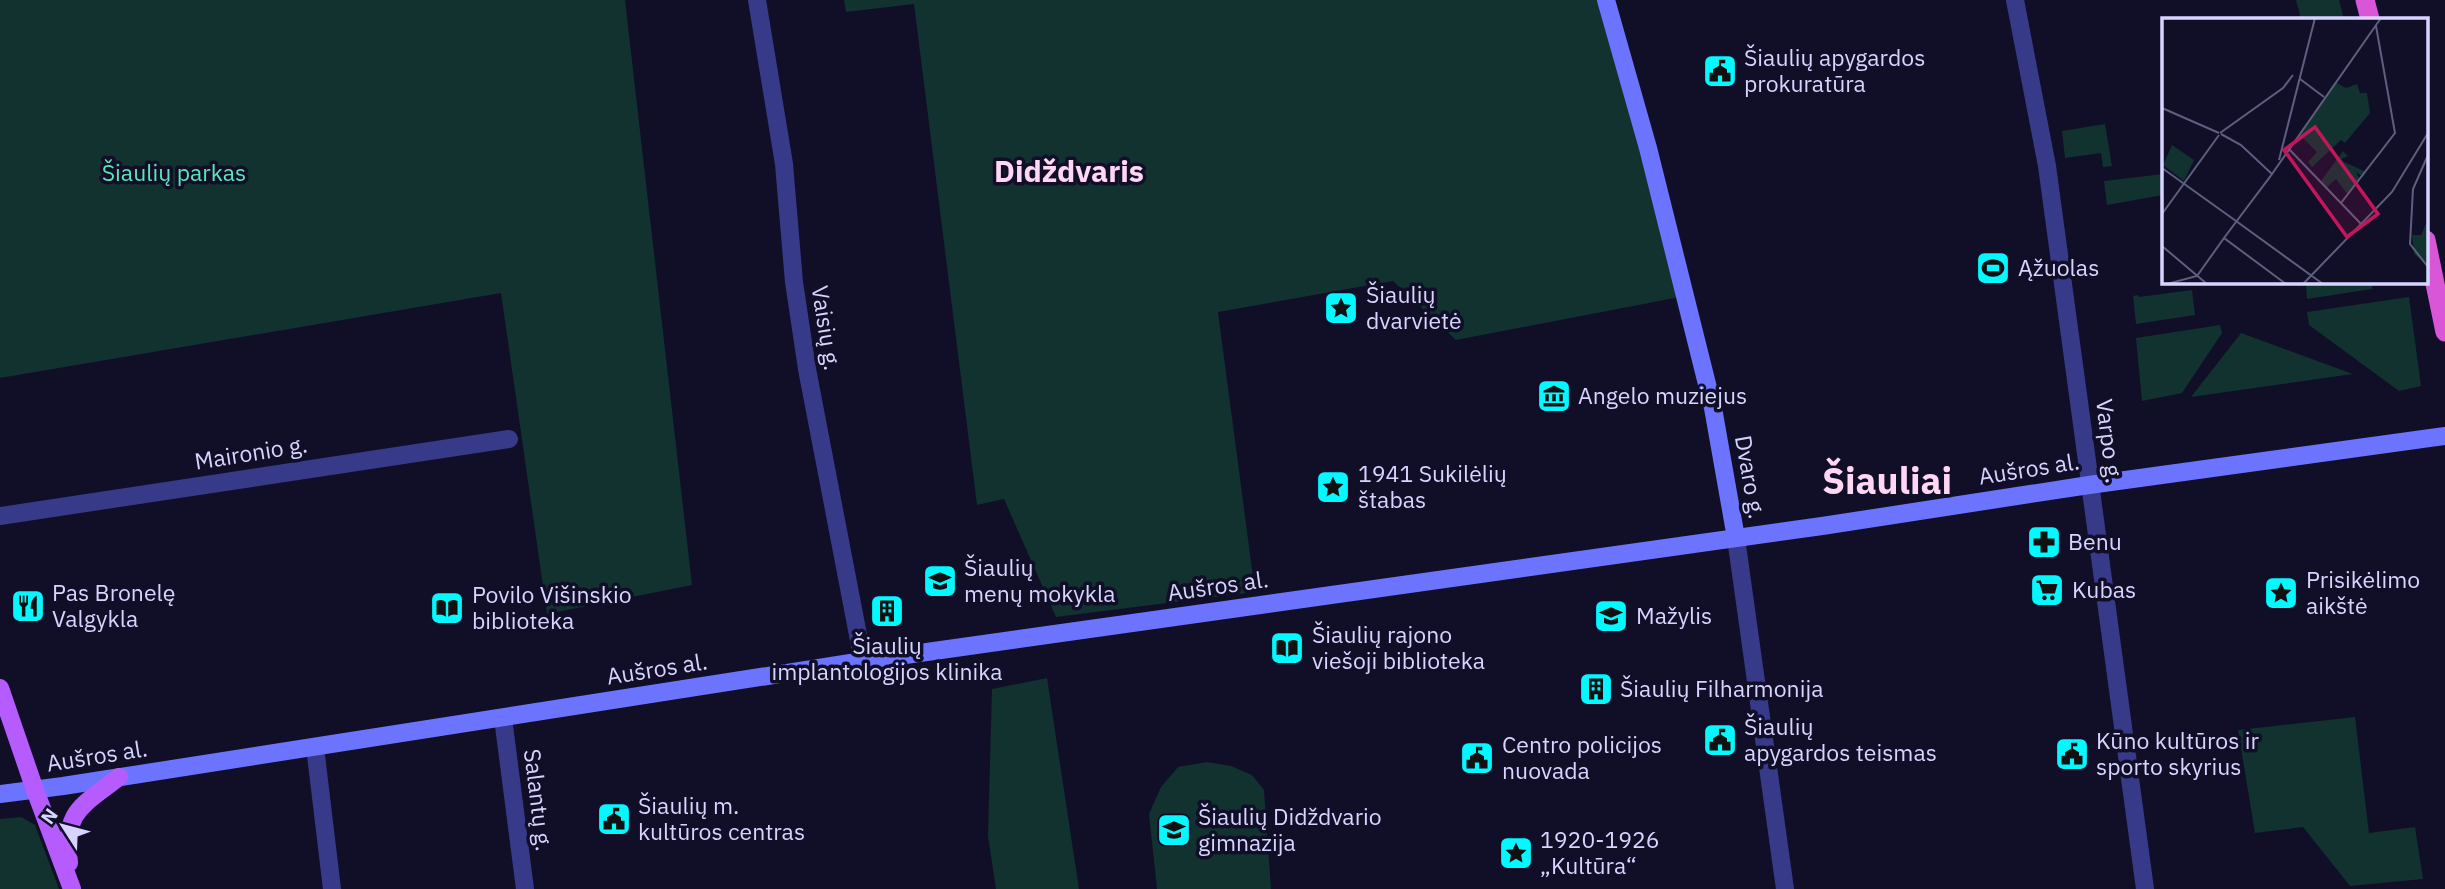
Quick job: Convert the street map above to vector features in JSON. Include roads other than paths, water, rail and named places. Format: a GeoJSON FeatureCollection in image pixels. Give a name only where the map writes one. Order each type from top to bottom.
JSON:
{"type":"FeatureCollection","features":[{"type":"Feature","properties":{"kind":"highway"},"geometry":{"type":"LineString","coordinates":[[2365,0],[2370,18]]}},
{"type":"Feature","properties":{"kind":"highway"},"geometry":{"type":"LineString","coordinates":[[2428,250],[2445,332]]}},
{"type":"Feature","properties":{"kind":"main road","name":"Dvaro g."},"geometry":{"type":"LineString","coordinates":[[1606,0],[1648,148],[1710,396],[1736,538]]}},
{"type":"Feature","properties":{"kind":"main road","name":"Aušros al."},"geometry":{"type":"LineString","coordinates":[[0,794],[863,661],[2445,436]]}},
{"type":"Feature","properties":{"kind":"main road"},"geometry":{"type":"LineString","coordinates":[[0,688],[71,886]]}},
{"type":"Feature","properties":{"kind":"main road"},"geometry":{"type":"LineString","coordinates":[[71,886],[67,840],[76,811],[119,777]]}},
{"type":"Feature","properties":{"kind":"street","name":"Vaisių g."},"geometry":{"type":"LineString","coordinates":[[757,0],[784,164],[794,282],[807,369],[863,661]]}},
{"type":"Feature","properties":{"kind":"street","name":"Varpo g."},"geometry":{"type":"LineString","coordinates":[[2015,0],[2047,166],[2145,889]]}},
{"type":"Feature","properties":{"kind":"street","name":"Maironio g."},"geometry":{"type":"LineString","coordinates":[[0,516],[509,439]]}},
{"type":"Feature","properties":{"kind":"street","name":"Dvaro g."},"geometry":{"type":"LineString","coordinates":[[1736,538],[1785,889]]}},
{"type":"Feature","properties":{"kind":"street","name":"Salantų g."},"geometry":{"type":"LineString","coordinates":[[503,718],[524,889]]}},
{"type":"Feature","properties":{"kind":"street"},"geometry":{"type":"LineString","coordinates":[[314,747],[332,889]]}},
{"type":"Feature","properties":{"kind":"place","name":"Šiaulių apygardos prokuratūra"},"geometry":{"type":"Point","coordinates":[1720,71]}},
{"type":"Feature","properties":{"kind":"place","name":"Ąžuolas"},"geometry":{"type":"Point","coordinates":[1993,268]}},
{"type":"Feature","properties":{"kind":"place","name":"Šiaulių dvarvietė"},"geometry":{"type":"Point","coordinates":[1341,308]}},
{"type":"Feature","properties":{"kind":"place","name":"Angelo muziejus"},"geometry":{"type":"Point","coordinates":[1554,396]}},
{"type":"Feature","properties":{"kind":"place","name":"1941 Sukilėlių štabas"},"geometry":{"type":"Point","coordinates":[1333,487]}},
{"type":"Feature","properties":{"kind":"place","name":"Benu"},"geometry":{"type":"Point","coordinates":[2044,542]}},
{"type":"Feature","properties":{"kind":"place","name":"Šiaulių menų mokykla"},"geometry":{"type":"Point","coordinates":[940,581]}},
{"type":"Feature","properties":{"kind":"place","name":"Kubas"},"geometry":{"type":"Point","coordinates":[2047,590]}},
{"type":"Feature","properties":{"kind":"place","name":"Prisikėlimo aikštė"},"geometry":{"type":"Point","coordinates":[2281,593]}},
{"type":"Feature","properties":{"kind":"place","name":"Pas Bronelę Valgykla"},"geometry":{"type":"Point","coordinates":[28,606]}},
{"type":"Feature","properties":{"kind":"place","name":"Povilo Višinskio biblioteka"},"geometry":{"type":"Point","coordinates":[447,608]}},
{"type":"Feature","properties":{"kind":"place","name":"Šiaulių implantologijos klinika"},"geometry":{"type":"Point","coordinates":[887,611]}},
{"type":"Feature","properties":{"kind":"place","name":"Mažylis"},"geometry":{"type":"Point","coordinates":[1611,616]}},
{"type":"Feature","properties":{"kind":"place","name":"Šiaulių rajono viešoji biblioteka"},"geometry":{"type":"Point","coordinates":[1287,648]}},
{"type":"Feature","properties":{"kind":"place","name":"Šiaulių Filharmonija"},"geometry":{"type":"Point","coordinates":[1596,689]}},
{"type":"Feature","properties":{"kind":"place","name":"Šiaulių apygardos teismas"},"geometry":{"type":"Point","coordinates":[1720,740]}},
{"type":"Feature","properties":{"kind":"place","name":"Kūno kultūros ir sporto skyrius"},"geometry":{"type":"Point","coordinates":[2072,754]}},
{"type":"Feature","properties":{"kind":"place","name":"Centro policijos nuovada"},"geometry":{"type":"Point","coordinates":[1477,758]}},
{"type":"Feature","properties":{"kind":"place","name":"Šiaulių m. kultūros centras"},"geometry":{"type":"Point","coordinates":[614,819]}},
{"type":"Feature","properties":{"kind":"place","name":"Šiaulių Didždvario gimnazija"},"geometry":{"type":"Point","coordinates":[1174,830]}},
{"type":"Feature","properties":{"kind":"place","name":"1920-1926 „Kultūra“"},"geometry":{"type":"Point","coordinates":[1516,853]}},
{"type":"Feature","properties":{"kind":"district","name":"Didždvaris"},"geometry":{"type":"Point","coordinates":[1069,172]}},
{"type":"Feature","properties":{"kind":"district","name":"Šiauliai"},"geometry":{"type":"Point","coordinates":[1887,481]}},
{"type":"Feature","properties":{"kind":"park label","name":"Šiaulių parkas"},"geometry":{"type":"Point","coordinates":[174,173]}}]}
